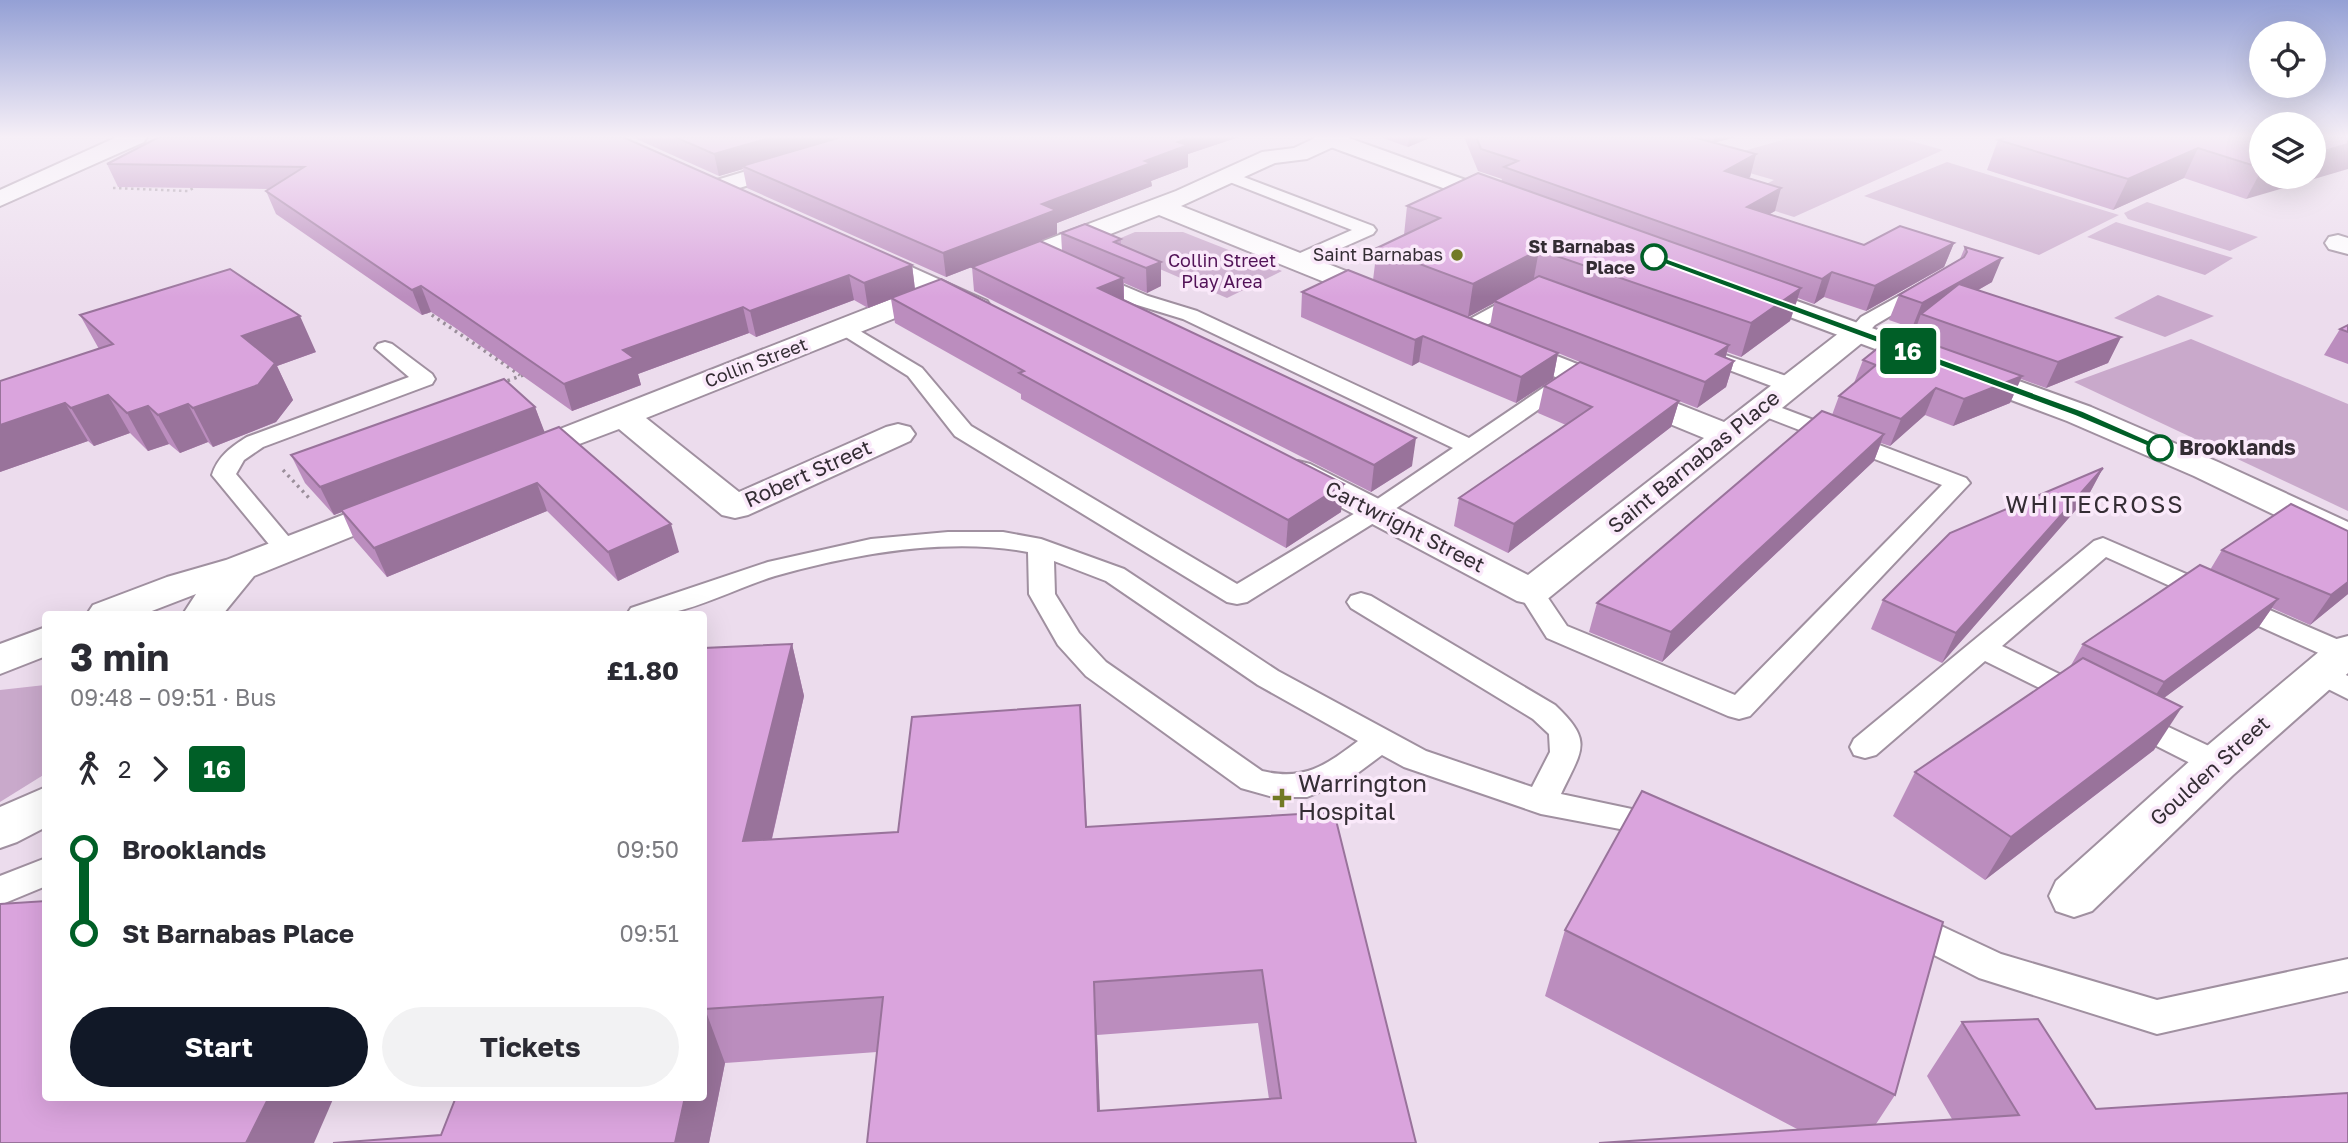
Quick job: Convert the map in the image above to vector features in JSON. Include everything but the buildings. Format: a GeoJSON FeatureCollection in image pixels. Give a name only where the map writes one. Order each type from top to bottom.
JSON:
{"type":"FeatureCollection","features":[{"type":"Feature","properties":{"kind":"main road"},"geometry":{"type":"LineString","coordinates":[[0,199],[19,190]]}},
{"type":"Feature","properties":{"kind":"main road"},"geometry":{"type":"LineString","coordinates":[[725,190],[754,204]]}},
{"type":"Feature","properties":{"kind":"main road","name":"Collin Street"},"geometry":{"type":"LineString","coordinates":[[494,467],[943,289],[1056,262],[1159,206],[1195,190]]}},
{"type":"Feature","properties":{"kind":"main road"},"geometry":{"type":"LineString","coordinates":[[1473,190],[1526,210]]}},
{"type":"Feature","properties":{"kind":"main road"},"geometry":{"type":"LineString","coordinates":[[1159,206],[1405,305]]}},
{"type":"Feature","properties":{"kind":"main road"},"geometry":{"type":"LineString","coordinates":[[844,244],[943,289],[1005,321]]}},
{"type":"Feature","properties":{"kind":"main road"},"geometry":{"type":"LineString","coordinates":[[1718,280],[2137,438],[2348,536]]}},
{"type":"Feature","properties":{"kind":"main road"},"geometry":{"type":"LineString","coordinates":[[1454,325],[1727,435]]}},
{"type":"Feature","properties":{"kind":"main road","name":"Saint Barnabas Place"},"geometry":{"type":"LineString","coordinates":[[1531,592],[1858,332]]}},
{"type":"Feature","properties":{"kind":"main road","name":"Robert Street"},"geometry":{"type":"LineString","coordinates":[[623,415],[735,507],[898,434]]}},
{"type":"Feature","properties":{"kind":"main road","name":"Cartwright Street"},"geometry":{"type":"LineString","coordinates":[[1265,454],[1531,592]]}},
{"type":"Feature","properties":{"kind":"main road"},"geometry":{"type":"LineString","coordinates":[[115,611],[181,586],[240,568],[429,492]]}},
{"type":"Feature","properties":{"kind":"main road"},"geometry":{"type":"LineString","coordinates":[[205,611],[240,568]]}},
{"type":"Feature","properties":{"kind":"main road"},"geometry":{"type":"LineString","coordinates":[[0,660],[42,642]]}},
{"type":"Feature","properties":{"kind":"main road"},"geometry":{"type":"LineString","coordinates":[[0,667],[42,661]]}},
{"type":"Feature","properties":{"kind":"main road","name":"Goulden Street"},"geometry":{"type":"LineString","coordinates":[[2074,896],[2217,763],[2340,666]]}},
{"type":"Feature","properties":{"kind":"main road"},"geometry":{"type":"LineString","coordinates":[[0,829],[42,807]]}},
{"type":"Feature","properties":{"kind":"lane"},"geometry":{"type":"LineString","coordinates":[[1265,190],[1367,230],[1297,261]]}},
{"type":"Feature","properties":{"kind":"lane"},"geometry":{"type":"LineString","coordinates":[[1056,262],[1141,300],[1190,315],[1469,447]]}},
{"type":"Feature","properties":{"kind":"lane"},"geometry":{"type":"LineString","coordinates":[[1858,332],[1868,321],[1935,282]]}},
{"type":"Feature","properties":{"kind":"lane"},"geometry":{"type":"LineString","coordinates":[[1454,325],[1532,291],[1545,296]]}},
{"type":"Feature","properties":{"kind":"lane"},"geometry":{"type":"LineString","coordinates":[[843,329],[915,372],[963,431],[1237,596],[1376,511],[1577,375]]}},
{"type":"Feature","properties":{"kind":"lane"},"geometry":{"type":"LineString","coordinates":[[1687,347],[1790,385]]}},
{"type":"Feature","properties":{"kind":"lane"},"geometry":{"type":"LineString","coordinates":[[286,549],[224,475],[226,465],[235,453],[255,442],[424,379],[385,348]]}},
{"type":"Feature","properties":{"kind":"lane"},"geometry":{"type":"LineString","coordinates":[[1531,592],[1557,632],[1739,709],[1958,483],[1761,407]]}},
{"type":"Feature","properties":{"kind":"lane"},"geometry":{"type":"LineString","coordinates":[[650,611],[768,570],[871,547],[962,540],[1003,540],[1041,547],[1115,575],[1268,678],[1415,759],[1541,802],[1620,817],[1688,836]]}},
{"type":"Feature","properties":{"kind":"lane"},"geometry":{"type":"LineString","coordinates":[[1865,747],[2103,546],[2340,666]]}},
{"type":"Feature","properties":{"kind":"lane"},"geometry":{"type":"LineString","coordinates":[[1041,547],[1042,594],[1068,639],[1096,668],[1252,780],[1274,787],[1301,788],[1342,770],[1380,740]]}},
{"type":"Feature","properties":{"kind":"lane"},"geometry":{"type":"LineString","coordinates":[[1361,602],[1544,712],[1564,731],[1565,752],[1541,802]]}},
{"type":"Feature","properties":{"kind":"lane"},"geometry":{"type":"LineString","coordinates":[[1982,648],[2217,763]]}},
{"type":"Feature","properties":{"kind":"lane"},"geometry":{"type":"LineString","coordinates":[[0,891],[42,873]]}},
{"type":"Feature","properties":{"kind":"lane"},"geometry":{"type":"LineString","coordinates":[[1880,912],[1992,967],[2157,1017],[2348,975]]}},
{"type":"Feature","properties":{"kind":"path"},"geometry":{"type":"LineString","coordinates":[[170,190],[189,190]]}},
{"type":"Feature","properties":{"kind":"path"},"geometry":{"type":"LineString","coordinates":[[421,308],[520,376]]}},
{"type":"Feature","properties":{"kind":"path"},"geometry":{"type":"LineString","coordinates":[[432,316],[444,312]]}},
{"type":"Feature","properties":{"kind":"green space"},"geometry":{"type":"Polygon","coordinates":[[[1754,190],[1853,190],[1794,217],[1737,199],[1754,190]]]}},
{"type":"Feature","properties":{"kind":"green space"},"geometry":{"type":"Polygon","coordinates":[[[1878,190],[2039,190],[2119,215],[2039,255],[1864,196],[1878,190]]]}},
{"type":"Feature","properties":{"kind":"green space"},"geometry":{"type":"Polygon","coordinates":[[[2147,202],[2258,237],[2230,251],[2128,219],[2124,213],[2147,202]]]}},
{"type":"Feature","properties":{"kind":"green space"},"geometry":{"type":"Polygon","coordinates":[[[2116,222],[2233,258],[2205,275],[2087,237],[2116,222]]]}},
{"type":"Feature","properties":{"kind":"green space","name":"Collin Street Play Area"},"geometry":{"type":"Polygon","coordinates":[[[1135,232],[1183,232],[1282,271],[1227,298],[1104,245],[1135,232]]]}},
{"type":"Feature","properties":{"kind":"green space"},"geometry":{"type":"Polygon","coordinates":[[[2158,295],[2214,316],[2165,337],[2114,318],[2158,295]]]}},
{"type":"Feature","properties":{"kind":"green space"},"geometry":{"type":"Polygon","coordinates":[[[2191,339],[2348,404],[2348,511],[2074,382],[2191,339]]]}},
{"type":"Feature","properties":{"kind":"green space"},"geometry":{"type":"Polygon","coordinates":[[[42,685],[42,776],[0,802],[0,690],[42,685]]]}},
{"type":"Feature","properties":{"kind":"bus line","name":"16"},"geometry":{"type":"LineString","coordinates":[[1654,257],[2079,414],[2160,448]]}},
{"type":"Feature","properties":{"kind":"place","name":"Saint Barnabas"},"geometry":{"type":"Point","coordinates":[1457,255]}},
{"type":"Feature","properties":{"kind":"place","name":"St Barnabas Place"},"geometry":{"type":"Point","coordinates":[1654,257]}},
{"type":"Feature","properties":{"kind":"place","name":"Brooklands"},"geometry":{"type":"Point","coordinates":[2160,448]}},
{"type":"Feature","properties":{"kind":"place","name":"Warrington Hospital"},"geometry":{"type":"Point","coordinates":[1282,798]}},
{"type":"Feature","properties":{"kind":"district","name":"WHITECROSS"},"geometry":{"type":"Point","coordinates":[2095,505]}}]}
